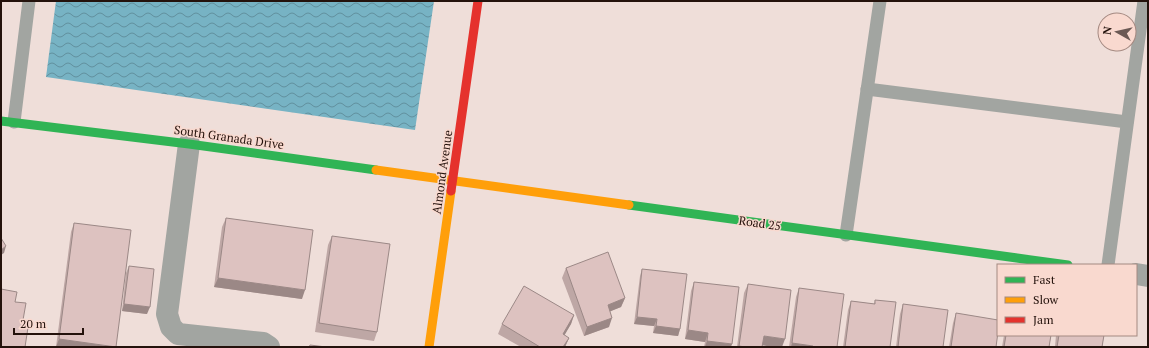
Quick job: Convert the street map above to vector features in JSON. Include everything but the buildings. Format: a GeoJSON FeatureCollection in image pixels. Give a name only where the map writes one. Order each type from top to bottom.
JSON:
{"type":"FeatureCollection","features":[{"type":"Feature","properties":{"kind":"street","name":"Almond Avenue"},"geometry":{"type":"LineString","coordinates":[[429,347],[478,1]]}},
{"type":"Feature","properties":{"kind":"street","name":"South Granada Drive"},"geometry":{"type":"LineString","coordinates":[[1,121],[189,144],[452,181]]}},
{"type":"Feature","properties":{"kind":"street"},"geometry":{"type":"LineString","coordinates":[[189,144],[167,314],[171,327],[178,334],[263,343],[269,347]]}},
{"type":"Feature","properties":{"kind":"street","name":"Road 25"},"geometry":{"type":"LineString","coordinates":[[452,181],[1061,264]]}},
{"type":"Feature","properties":{"kind":"street"},"geometry":{"type":"LineString","coordinates":[[1137,274],[1148,276]]}},
{"type":"Feature","properties":{"kind":"lane"},"geometry":{"type":"LineString","coordinates":[[14,122],[29,1]]}},
{"type":"Feature","properties":{"kind":"lane"},"geometry":{"type":"LineString","coordinates":[[846,235],[880,1]]}},
{"type":"Feature","properties":{"kind":"lane"},"geometry":{"type":"LineString","coordinates":[[1108,264],[1144,1]]}},
{"type":"Feature","properties":{"kind":"lane"},"geometry":{"type":"LineString","coordinates":[[867,89],[1127,122]]}},
{"type":"Feature","properties":{"kind":"water"},"geometry":{"type":"Polygon","coordinates":[[[56,1],[434,1],[415,130],[46,77],[56,1]]]}},
{"type":"Feature","properties":{"kind":"traffic: fast"},"geometry":{"type":"LineString","coordinates":[[1,121],[189,144],[376,170]]}},
{"type":"Feature","properties":{"kind":"traffic: fast"},"geometry":{"type":"LineString","coordinates":[[629,205],[1061,264]]}},
{"type":"Feature","properties":{"kind":"traffic: slow"},"geometry":{"type":"LineString","coordinates":[[376,170],[629,205]]}},
{"type":"Feature","properties":{"kind":"traffic: slow"},"geometry":{"type":"LineString","coordinates":[[429,347],[451,191]]}},
{"type":"Feature","properties":{"kind":"traffic: jam"},"geometry":{"type":"LineString","coordinates":[[451,191],[478,1]]}}]}
